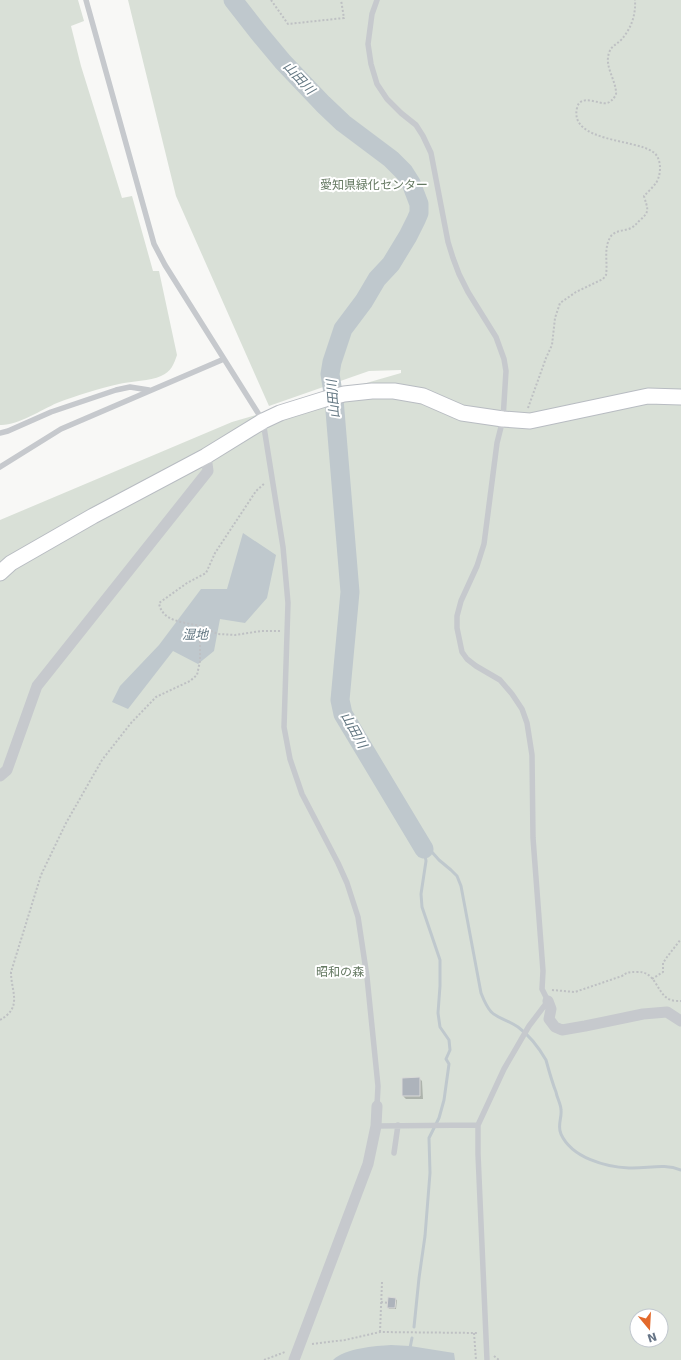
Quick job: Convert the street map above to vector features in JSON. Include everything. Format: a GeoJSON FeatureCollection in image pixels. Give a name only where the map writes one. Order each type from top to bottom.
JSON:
{"type":"FeatureCollection","features":[{"type":"Feature","properties":{"kind":"street"},"geometry":{"type":"LineString","coordinates":[[0,573],[11,563],[93,516],[206,456],[263,421],[280,413],[344,394],[372,391],[394,391],[423,396],[462,413],[530,421],[648,396],[681,397]]}},
{"type":"Feature","properties":{"kind":"street"},"geometry":{"type":"LineString","coordinates":[[0,776],[7,770],[36,686],[208,471],[206,456]]}},
{"type":"Feature","properties":{"kind":"street"},"geometry":{"type":"LineString","coordinates":[[548,1001],[551,1009],[549,1020],[555,1027],[562,1030],[636,1015],[662,1012],[667,1012],[681,1021]]}},
{"type":"Feature","properties":{"kind":"street"},"geometry":{"type":"LineString","coordinates":[[297,1352],[368,1164],[376,1126],[377,1106]]}},
{"type":"Feature","properties":{"kind":"lane"},"geometry":{"type":"LineString","coordinates":[[86,0],[154,244],[165,265],[263,421],[283,547],[288,603],[284,727],[286,740],[290,759],[302,794],[338,863],[347,883],[358,917],[368,985],[378,1086],[377,1106]]}},
{"type":"Feature","properties":{"kind":"lane"},"geometry":{"type":"LineString","coordinates":[[377,0],[369,30],[368,44],[371,64],[377,84],[396,109],[416,125],[431,153],[448,242],[453,258],[468,292],[496,337],[504,359],[506,371],[503,419],[497,443],[484,544],[477,566],[461,601],[457,616],[457,628],[462,652],[466,659],[500,680],[522,709],[527,724],[532,755],[533,838],[543,971],[542,989],[548,1001],[529,1026],[504,1069],[478,1125],[487,1360]]}},
{"type":"Feature","properties":{"kind":"lane"},"geometry":{"type":"LineString","coordinates":[[0,467],[61,429],[224,359]]}},
{"type":"Feature","properties":{"kind":"lane"},"geometry":{"type":"LineString","coordinates":[[0,433],[51,412],[116,390],[130,387],[149,390]]}},
{"type":"Feature","properties":{"kind":"lane"},"geometry":{"type":"LineString","coordinates":[[376,1126],[443,1124],[478,1125]]}},
{"type":"Feature","properties":{"kind":"lane"},"geometry":{"type":"LineString","coordinates":[[394,1153],[398,1125]]}},
{"type":"Feature","properties":{"kind":"path"},"geometry":{"type":"LineString","coordinates":[[271,0],[288,24],[344,18],[341,0]]}},
{"type":"Feature","properties":{"kind":"path"},"geometry":{"type":"LineString","coordinates":[[526,413],[552,345],[555,318],[560,303],[576,292],[603,279],[606,276],[606,256],[611,236],[614,233],[634,226],[647,213],[648,206],[644,196],[656,183],[660,174],[660,163],[652,151],[591,132],[578,120],[577,115],[577,107],[583,101],[590,100],[602,104],[608,103],[616,95],[608,55],[614,44],[620,41],[631,23],[635,11],[635,0]]}},
{"type":"Feature","properties":{"kind":"path"},"geometry":{"type":"LineString","coordinates":[[272,477],[256,491],[214,554],[206,573],[187,583],[158,603],[160,610],[167,618],[200,626],[218,634],[287,631]]}},
{"type":"Feature","properties":{"kind":"path"},"geometry":{"type":"LineString","coordinates":[[0,1020],[10,1012],[14,1004],[12,972],[41,875],[66,823],[102,760],[131,723],[156,696],[190,681],[197,675],[200,660],[200,626]]}},
{"type":"Feature","properties":{"kind":"path"},"geometry":{"type":"LineString","coordinates":[[652,979],[663,972],[663,963],[681,939]]}},
{"type":"Feature","properties":{"kind":"path"},"geometry":{"type":"LineString","coordinates":[[542,989],[575,992],[622,976],[627,972],[644,971],[665,996],[671,1000],[681,1001]]}},
{"type":"Feature","properties":{"kind":"path"},"geometry":{"type":"LineString","coordinates":[[380,1332],[382,1282]]}},
{"type":"Feature","properties":{"kind":"path"},"geometry":{"type":"LineString","coordinates":[[381,1302],[388,1303]]}},
{"type":"Feature","properties":{"kind":"path"},"geometry":{"type":"LineString","coordinates":[[264,1360],[286,1352],[297,1352],[380,1332],[486,1333]]}},
{"type":"Feature","properties":{"kind":"path"},"geometry":{"type":"LineString","coordinates":[[474,1333],[476,1360]]}},
{"type":"Feature","properties":{"kind":"green space"},"geometry":{"type":"Polygon","coordinates":[[[0,0],[78,0],[84,21],[71,26],[81,66],[122,198],[132,196],[153,271],[159,271],[177,355],[170,370],[161,376],[88,392],[57,403],[29,417],[7,425],[0,425],[0,0]]]}},
{"type":"Feature","properties":{"kind":"green space","name":"昭和の森"},"geometry":{"type":"Polygon","coordinates":[[[128,0],[681,0],[681,1360],[0,1360],[0,520],[232,422],[401,373],[401,370],[369,371],[269,406],[176,196],[128,0]]]}},
{"type":"Feature","properties":{"kind":"water","name":"湿地"},"geometry":{"type":"Polygon","coordinates":[[[243,533],[276,555],[267,598],[245,623],[220,619],[214,651],[198,664],[173,651],[128,709],[112,702],[120,686],[159,645],[201,589],[227,589],[243,533]]]}},
{"type":"Feature","properties":{"kind":"water"},"geometry":{"type":"Polygon","coordinates":[[[391,1345],[410,1346],[454,1353],[455,1360],[333,1360],[338,1356],[352,1350],[391,1345]]]}},
{"type":"Feature","properties":{"kind":"building"},"geometry":{"type":"Polygon","coordinates":[[[420,1077],[420,1096],[402,1096],[402,1078],[420,1077]]]}},
{"type":"Feature","properties":{"kind":"building"},"geometry":{"type":"Polygon","coordinates":[[[388,1297],[396,1298],[395,1308],[387,1308],[388,1297]]]}},
{"type":"Feature","properties":{"kind":"waterway","name":"山田川"},"geometry":{"type":"LineString","coordinates":[[233,0],[283,62],[323,104],[343,123],[391,159],[404,172],[411,183],[419,204],[419,213],[416,220],[391,264],[377,279],[364,301],[343,329],[332,362],[330,374],[334,399],[350,592],[340,700],[343,714],[424,849]]}},
{"type":"Feature","properties":{"kind":"waterway"},"geometry":{"type":"LineString","coordinates":[[414,1327],[425,1236],[430,1173],[429,1138],[439,1118],[444,1100],[449,1064],[446,1059],[450,1050],[449,1040],[440,1027],[438,1013],[440,960],[422,907],[421,894],[426,861],[424,849],[431,851],[457,876],[461,886],[481,993],[488,1008],[495,1015],[522,1030],[534,1042],[546,1060],[560,1103],[560,1131],[566,1142],[573,1149],[590,1160],[610,1166],[629,1168],[668,1167],[681,1170]]}},
{"type":"Feature","properties":{"kind":"waterway"},"geometry":{"type":"LineString","coordinates":[[410,1348],[412,1338]]}},
{"type":"Feature","properties":{"kind":"park label","name":"愛知県緑化センター"},"geometry":{"type":"Point","coordinates":[374,185]}}]}
